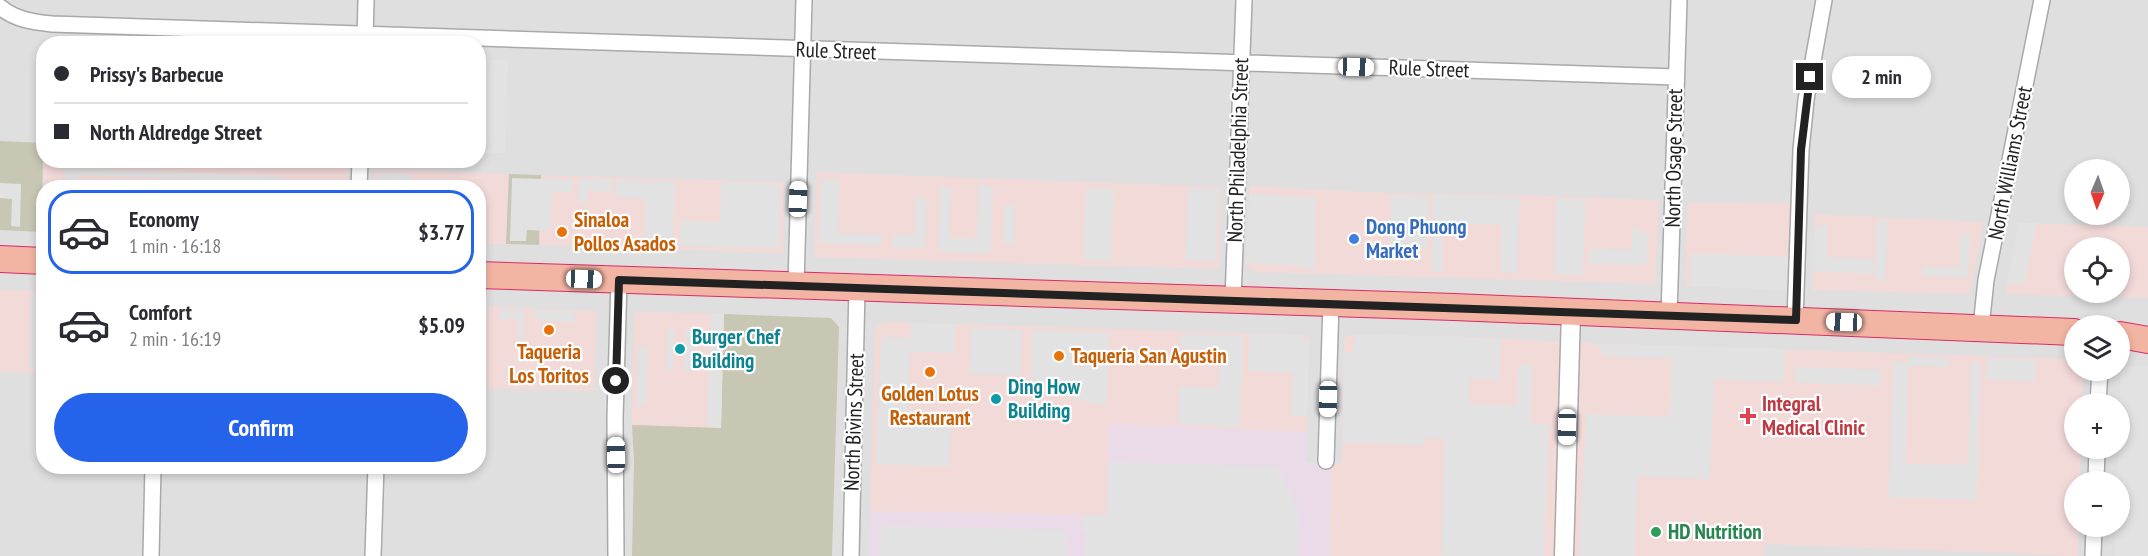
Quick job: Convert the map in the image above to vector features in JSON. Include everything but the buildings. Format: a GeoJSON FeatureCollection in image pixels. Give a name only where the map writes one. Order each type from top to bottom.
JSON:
{"type":"FeatureCollection","features":[{"type":"Feature","properties":{"kind":"highway"},"geometry":{"type":"LineString","coordinates":[[0,259],[36,261]]}},
{"type":"Feature","properties":{"kind":"highway"},"geometry":{"type":"LineString","coordinates":[[486,275],[1571,311],[2064,331]]}},
{"type":"Feature","properties":{"kind":"highway"},"geometry":{"type":"LineString","coordinates":[[2130,331],[2148,328]]}},
{"type":"Feature","properties":{"kind":"highway"},"geometry":{"type":"LineString","coordinates":[[2130,336],[2148,340]]}},
{"type":"Feature","properties":{"kind":"street"},"geometry":{"type":"LineString","coordinates":[[365,36],[366,0]]}},
{"type":"Feature","properties":{"kind":"street"},"geometry":{"type":"LineString","coordinates":[[795,285],[804,0]]}},
{"type":"Feature","properties":{"kind":"street","name":"North Philadelphia Street"},"geometry":{"type":"LineString","coordinates":[[1233,300],[1244,0]]}},
{"type":"Feature","properties":{"kind":"street","name":"North Osage Street"},"geometry":{"type":"LineString","coordinates":[[1669,315],[1679,0]]}},
{"type":"Feature","properties":{"kind":"street"},"geometry":{"type":"LineString","coordinates":[[1796,320],[1801,150],[1806,100],[1824,0]]}},
{"type":"Feature","properties":{"kind":"street","name":"North Williams Street"},"geometry":{"type":"LineString","coordinates":[[1981,327],[1986,280],[2042,0]]}},
{"type":"Feature","properties":{"kind":"street","name":"Rule Street"},"geometry":{"type":"LineString","coordinates":[[0,7],[22,19],[52,24],[302,36]]}},
{"type":"Feature","properties":{"kind":"street","name":"Rule Street"},"geometry":{"type":"LineString","coordinates":[[486,42],[1676,77]]}},
{"type":"Feature","properties":{"kind":"street"},"geometry":{"type":"LineString","coordinates":[[616,556],[615,418],[619,280]]}},
{"type":"Feature","properties":{"kind":"street","name":"North Bivins Street"},"geometry":{"type":"LineString","coordinates":[[851,556],[857,287]]}},
{"type":"Feature","properties":{"kind":"street"},"geometry":{"type":"LineString","coordinates":[[1326,461],[1331,303]]}},
{"type":"Feature","properties":{"kind":"street"},"geometry":{"type":"LineString","coordinates":[[1564,556],[1571,311]]}},
{"type":"Feature","properties":{"kind":"street"},"geometry":{"type":"LineString","coordinates":[[151,556],[153,474]]}},
{"type":"Feature","properties":{"kind":"street"},"geometry":{"type":"LineString","coordinates":[[373,556],[375,474]]}},
{"type":"Feature","properties":{"kind":"street"},"geometry":{"type":"LineString","coordinates":[[2093,556],[2094,537]]}},
{"type":"Feature","properties":{"kind":"shaded area"},"geometry":{"type":"Polygon","coordinates":[[[0,0],[2148,0],[2148,556],[0,556],[0,0]]]}},
{"type":"Feature","properties":{"kind":"shaded area"},"geometry":{"type":"Polygon","coordinates":[[[486,59],[508,60],[505,153],[486,153],[486,59]]]}},
{"type":"Feature","properties":{"kind":"shaded area"},"geometry":{"type":"Polygon","coordinates":[[[0,141],[36,143],[36,168],[43,168],[43,180],[36,180],[36,232],[0,230],[0,141]]]}},
{"type":"Feature","properties":{"kind":"shaded area"},"geometry":{"type":"Polygon","coordinates":[[[44,168],[348,168],[347,180],[43,180],[44,168]]]}},
{"type":"Feature","properties":{"kind":"shaded area"},"geometry":{"type":"Polygon","coordinates":[[[65,168],[284,177],[284,180],[200,180],[79,175],[79,180],[64,180],[65,168]]]}},
{"type":"Feature","properties":{"kind":"shaded area"},"geometry":{"type":"Polygon","coordinates":[[[374,169],[509,174],[506,244],[486,244],[486,180],[373,180],[374,169]]]}},
{"type":"Feature","properties":{"kind":"shaded area"},"geometry":{"type":"Polygon","coordinates":[[[379,172],[411,174],[411,180],[378,180],[379,172]]]}},
{"type":"Feature","properties":{"kind":"shaded area"},"geometry":{"type":"Polygon","coordinates":[[[817,172],[1221,187],[1219,269],[814,257],[817,172]]]}},
{"type":"Feature","properties":{"kind":"shaded area"},"geometry":{"type":"Polygon","coordinates":[[[509,174],[541,175],[539,245],[506,244],[509,174]]]}},
{"type":"Feature","properties":{"kind":"shaded area"},"geometry":{"type":"Polygon","coordinates":[[[541,175],[784,182],[783,253],[539,245],[541,175]]]}},
{"type":"Feature","properties":{"kind":"shaded area"},"geometry":{"type":"Polygon","coordinates":[[[512,178],[573,180],[572,192],[552,192],[551,231],[527,230],[526,241],[510,241],[512,178]]]}},
{"type":"Feature","properties":{"kind":"shaded area"},"geometry":{"type":"Polygon","coordinates":[[[578,179],[611,179],[611,191],[588,191],[587,203],[578,203],[578,179]]]}},
{"type":"Feature","properties":{"kind":"shaded area"},"geometry":{"type":"Polygon","coordinates":[[[821,179],[840,179],[838,234],[882,235],[882,245],[819,243],[821,179]]]}},
{"type":"Feature","properties":{"kind":"shaded area"},"geometry":{"type":"Polygon","coordinates":[[[616,180],[675,182],[672,242],[645,242],[646,199],[615,197],[616,180]]]}},
{"type":"Feature","properties":{"kind":"shaded area"},"geometry":{"type":"Polygon","coordinates":[[[721,182],[781,184],[779,248],[680,246],[680,221],[720,222],[721,182]]]}},
{"type":"Feature","properties":{"kind":"shaded area"},"geometry":{"type":"Polygon","coordinates":[[[979,182],[993,189],[991,253],[938,252],[940,186],[951,187],[950,238],[976,239],[979,182]]]}},
{"type":"Feature","properties":{"kind":"shaded area"},"geometry":{"type":"Polygon","coordinates":[[[0,183],[21,184],[20,227],[11,226],[12,199],[0,198],[0,183]]]}},
{"type":"Feature","properties":{"kind":"shaded area"},"geometry":{"type":"Polygon","coordinates":[[[1250,186],[1389,193],[1659,200],[1655,284],[1257,272],[1246,267],[1250,186]]]}},
{"type":"Feature","properties":{"kind":"shaded area"},"geometry":{"type":"Polygon","coordinates":[[[1086,188],[1114,189],[1111,261],[1083,260],[1086,188]]]}},
{"type":"Feature","properties":{"kind":"shaded area"},"geometry":{"type":"Polygon","coordinates":[[[1188,188],[1219,189],[1216,261],[1185,260],[1188,188]]]}},
{"type":"Feature","properties":{"kind":"shaded area"},"geometry":{"type":"Polygon","coordinates":[[[1249,194],[1316,197],[1314,269],[1306,270],[1306,266],[1246,264],[1249,194]]]}},
{"type":"Feature","properties":{"kind":"shaded area"},"geometry":{"type":"Polygon","coordinates":[[[916,195],[927,202],[925,248],[892,248],[893,235],[915,235],[916,195]]]}},
{"type":"Feature","properties":{"kind":"shaded area"},"geometry":{"type":"Polygon","coordinates":[[[1391,195],[1429,197],[1427,250],[1390,248],[1391,195]]]}},
{"type":"Feature","properties":{"kind":"shaded area"},"geometry":{"type":"Polygon","coordinates":[[[1433,195],[1520,197],[1517,273],[1501,272],[1502,225],[1443,223],[1442,272],[1432,272],[1433,195]]]}},
{"type":"Feature","properties":{"kind":"shaded area"},"geometry":{"type":"Polygon","coordinates":[[[1556,198],[1585,199],[1583,275],[1554,274],[1556,198]]]}},
{"type":"Feature","properties":{"kind":"shaded area"},"geometry":{"type":"Polygon","coordinates":[[[1688,202],[1791,204],[1789,290],[1685,286],[1688,202]]]}},
{"type":"Feature","properties":{"kind":"shaded area"},"geometry":{"type":"Polygon","coordinates":[[[1004,205],[1015,205],[1014,244],[1003,243],[1004,205]]]}},
{"type":"Feature","properties":{"kind":"shaded area"},"geometry":{"type":"Polygon","coordinates":[[[1815,214],[1984,222],[1970,294],[1813,290],[1815,214]]]}},
{"type":"Feature","properties":{"kind":"shaded area"},"geometry":{"type":"Polygon","coordinates":[[[1878,217],[1888,222],[1885,283],[1875,276],[1878,217]]]}},
{"type":"Feature","properties":{"kind":"shaded area"},"geometry":{"type":"Polygon","coordinates":[[[1828,223],[1826,257],[1874,260],[1873,274],[1813,271],[1815,229],[1828,223]]]}},
{"type":"Feature","properties":{"kind":"shaded area"},"geometry":{"type":"Polygon","coordinates":[[[2019,223],[2148,227],[2148,298],[2130,297],[2130,237],[2064,237],[2064,296],[2005,294],[2019,223]]]}},
{"type":"Feature","properties":{"kind":"shaded area"},"geometry":{"type":"Polygon","coordinates":[[[2019,223],[2037,223],[2024,284],[2007,283],[2019,223]]]}},
{"type":"Feature","properties":{"kind":"shaded area"},"geometry":{"type":"Polygon","coordinates":[[[1633,226],[1648,235],[1647,265],[1589,264],[1589,249],[1631,250],[1633,226]]]}},
{"type":"Feature","properties":{"kind":"shaded area"},"geometry":{"type":"Polygon","coordinates":[[[1961,233],[1970,234],[1968,277],[1923,276],[1923,267],[1959,268],[1961,233]]]}},
{"type":"Feature","properties":{"kind":"shaded area"},"geometry":{"type":"Polygon","coordinates":[[[1691,253],[1790,257],[1789,290],[1690,286],[1691,253]]]}},
{"type":"Feature","properties":{"kind":"shaded area"},"geometry":{"type":"Polygon","coordinates":[[[0,290],[36,291],[36,373],[0,372],[0,290]]]}},
{"type":"Feature","properties":{"kind":"shaded area"},"geometry":{"type":"Polygon","coordinates":[[[31,294],[36,294],[36,369],[29,369],[31,294]]]}},
{"type":"Feature","properties":{"kind":"shaded area"},"geometry":{"type":"Polygon","coordinates":[[[486,306],[597,311],[594,391],[486,388],[486,306]]]}},
{"type":"Feature","properties":{"kind":"shaded area"},"geometry":{"type":"Polygon","coordinates":[[[500,309],[524,310],[522,364],[517,364],[518,319],[500,319],[500,309]]]}},
{"type":"Feature","properties":{"kind":"shaded area"},"geometry":{"type":"Polygon","coordinates":[[[532,310],[573,311],[576,322],[536,320],[532,310]]]}},
{"type":"Feature","properties":{"kind":"shaded area"},"geometry":{"type":"Polygon","coordinates":[[[638,312],[724,314],[721,428],[632,425],[634,314],[638,312]]]}},
{"type":"Feature","properties":{"kind":"shaded area"},"geometry":{"type":"Polygon","coordinates":[[[711,314],[724,314],[721,428],[707,427],[711,314]]]}},
{"type":"Feature","properties":{"kind":"shaded area"},"geometry":{"type":"Polygon","coordinates":[[[724,314],[831,318],[839,327],[832,556],[632,556],[634,461],[632,425],[721,428],[724,314]]]}},
{"type":"Feature","properties":{"kind":"shaded area"},"geometry":{"type":"Polygon","coordinates":[[[885,322],[1309,335],[1307,432],[1110,424],[1107,516],[870,511],[875,328],[885,322]]]}},
{"type":"Feature","properties":{"kind":"shaded area"},"geometry":{"type":"Polygon","coordinates":[[[911,323],[955,324],[954,353],[910,352],[908,412],[951,414],[949,467],[876,464],[881,337],[910,338],[911,323]]]}},
{"type":"Feature","properties":{"kind":"shaded area"},"geometry":{"type":"Polygon","coordinates":[[[668,328],[674,328],[673,370],[666,370],[668,328]]]}},
{"type":"Feature","properties":{"kind":"shaded area"},"geometry":{"type":"Polygon","coordinates":[[[971,328],[1022,330],[1020,375],[969,374],[971,328]]]}},
{"type":"Feature","properties":{"kind":"shaded area"},"geometry":{"type":"Polygon","coordinates":[[[685,329],[693,329],[691,372],[684,371],[685,329]]]}},
{"type":"Feature","properties":{"kind":"shaded area"},"geometry":{"type":"Polygon","coordinates":[[[1032,330],[1110,333],[1106,406],[1031,388],[1032,330]]]}},
{"type":"Feature","properties":{"kind":"shaded area"},"geometry":{"type":"Polygon","coordinates":[[[1181,334],[1243,336],[1240,427],[1178,424],[1179,387],[1218,388],[1220,349],[1180,347],[1181,334]]]}},
{"type":"Feature","properties":{"kind":"shaded area"},"geometry":{"type":"Polygon","coordinates":[[[1249,334],[1303,335],[1304,340],[1309,341],[1307,416],[1291,416],[1293,373],[1248,371],[1249,334]]]}},
{"type":"Feature","properties":{"kind":"shaded area"},"geometry":{"type":"Polygon","coordinates":[[[1348,335],[1452,336],[1588,343],[2064,359],[2064,381],[2083,381],[2082,393],[2064,393],[2064,459],[2081,459],[2080,471],[2064,471],[2064,537],[2079,537],[2078,556],[1766,544],[1764,556],[1330,556],[1331,463],[1342,463],[1344,340],[1348,335]]]}},
{"type":"Feature","properties":{"kind":"shaded area"},"geometry":{"type":"Polygon","coordinates":[[[1354,335],[1452,336],[1501,340],[1499,379],[1469,378],[1469,404],[1517,406],[1519,364],[1532,365],[1530,423],[1549,425],[1544,556],[1441,556],[1445,439],[1424,438],[1423,445],[1343,442],[1344,353],[1353,353],[1354,335]]]}},
{"type":"Feature","properties":{"kind":"shaded area"},"geometry":{"type":"Polygon","coordinates":[[[1597,344],[1785,349],[1784,382],[1714,379],[1710,479],[1638,476],[1634,556],[1579,556],[1586,414],[1670,417],[1672,359],[1604,356],[1597,344]]]}},
{"type":"Feature","properties":{"kind":"shaded area"},"geometry":{"type":"Polygon","coordinates":[[[648,345],[647,402],[637,407],[638,349],[648,345]]]}},
{"type":"Feature","properties":{"kind":"shaded area"},"geometry":{"type":"Polygon","coordinates":[[[1128,350],[1165,351],[1165,361],[1128,360],[1128,350]]]}},
{"type":"Feature","properties":{"kind":"shaded area"},"geometry":{"type":"Polygon","coordinates":[[[1908,357],[1950,358],[1949,367],[1908,366],[1905,464],[1968,465],[1971,363],[1980,363],[1977,500],[1888,497],[1894,362],[1907,363],[1908,357]]]}},
{"type":"Feature","properties":{"kind":"shaded area"},"geometry":{"type":"Polygon","coordinates":[[[1987,358],[2035,360],[2035,381],[1986,379],[1987,358]]]}},
{"type":"Feature","properties":{"kind":"shaded area"},"geometry":{"type":"Polygon","coordinates":[[[2130,366],[2148,366],[2148,556],[2115,556],[2115,537],[2130,537],[2130,471],[2117,471],[2118,459],[2130,459],[2130,393],[2120,393],[2120,381],[2130,381],[2130,366]]]}},
{"type":"Feature","properties":{"kind":"shaded area"},"geometry":{"type":"Polygon","coordinates":[[[1795,367],[1882,370],[1881,386],[1795,382],[1795,367]]]}},
{"type":"Feature","properties":{"kind":"shaded area"},"geometry":{"type":"Polygon","coordinates":[[[1109,424],[1307,432],[1306,462],[1331,463],[1330,556],[869,556],[870,511],[1107,516],[1109,424]]]}},
{"type":"Feature","properties":{"kind":"shaded area"},"geometry":{"type":"Polygon","coordinates":[[[1109,462],[1277,467],[1298,509],[1297,556],[1086,556],[1087,531],[1081,530],[1082,515],[1107,516],[1109,462]]]}},
{"type":"Feature","properties":{"kind":"shaded area"},"geometry":{"type":"Polygon","coordinates":[[[881,526],[1066,530],[1065,556],[880,556],[881,526]]]}},
{"type":"Feature","properties":{"kind":"place","name":"Sinaloa Pollos Asados"},"geometry":{"type":"Point","coordinates":[562,232]}},
{"type":"Feature","properties":{"kind":"place","name":"Dong Phuong Market"},"geometry":{"type":"Point","coordinates":[1354,239]}},
{"type":"Feature","properties":{"kind":"place","name":"Taqueria Los Toritos"},"geometry":{"type":"Point","coordinates":[549,330]}},
{"type":"Feature","properties":{"kind":"place","name":"Burger Chef Building"},"geometry":{"type":"Point","coordinates":[680,349]}},
{"type":"Feature","properties":{"kind":"place","name":"Taqueria San Agustin"},"geometry":{"type":"Point","coordinates":[1059,356]}},
{"type":"Feature","properties":{"kind":"place","name":"Golden Lotus Restaurant"},"geometry":{"type":"Point","coordinates":[930,372]}},
{"type":"Feature","properties":{"kind":"place","name":"Ding How Building"},"geometry":{"type":"Point","coordinates":[996,399]}},
{"type":"Feature","properties":{"kind":"place","name":"Integral Medical Clinic"},"geometry":{"type":"Point","coordinates":[1748,416]}},
{"type":"Feature","properties":{"kind":"place","name":"HD Nutrition"},"geometry":{"type":"Point","coordinates":[1656,532]}},
{"type":"Feature","properties":{"kind":"route"},"geometry":{"type":"LineString","coordinates":[[616,381],[619,280],[1796,320],[1801,150],[1810,77]]}}]}
